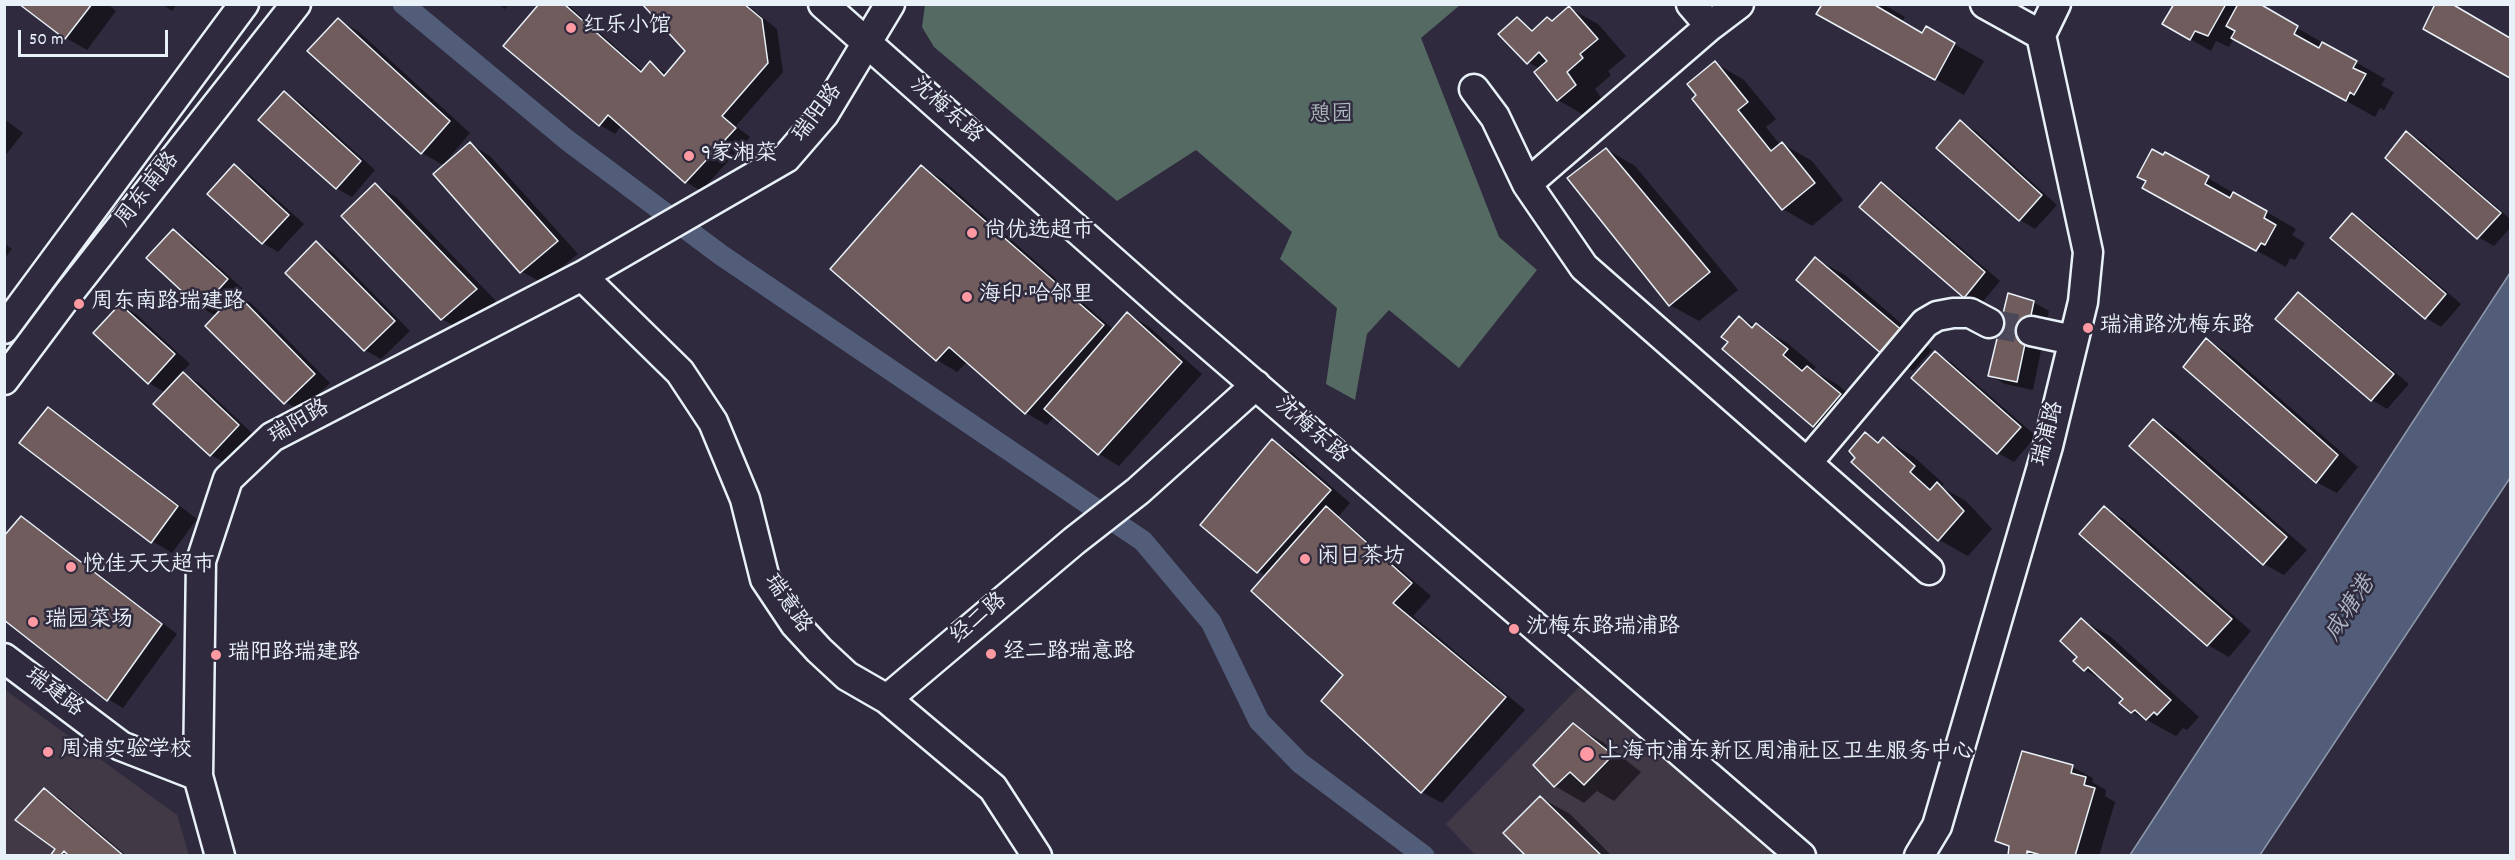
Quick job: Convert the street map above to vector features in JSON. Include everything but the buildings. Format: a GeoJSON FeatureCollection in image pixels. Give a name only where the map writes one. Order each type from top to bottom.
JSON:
{"type":"FeatureCollection","features":[{"type":"Feature","properties":{"kind":"street"},"geometry":{"type":"LineString","coordinates":[[4,329],[244,4]]}},
{"type":"Feature","properties":{"kind":"street","name":"周东南路"},"geometry":{"type":"LineString","coordinates":[[4,380],[69,292],[296,4]]}},
{"type":"Feature","properties":{"kind":"street","name":"沈梅东路"},"geometry":{"type":"LineString","coordinates":[[823,4],[1256,385],[1801,855]]}},
{"type":"Feature","properties":{"kind":"street","name":"瑞阳路"},"geometry":{"type":"LineString","coordinates":[[220,855],[198,776],[201,561],[228,478],[272,437],[582,276],[786,158],[824,114],[890,4]]}},
{"type":"Feature","properties":{"kind":"street"},"geometry":{"type":"LineString","coordinates":[[1691,4],[1710,26]]}},
{"type":"Feature","properties":{"kind":"street"},"geometry":{"type":"LineString","coordinates":[[1527,184],[1710,26],[1739,4]]}},
{"type":"Feature","properties":{"kind":"street"},"geometry":{"type":"LineString","coordinates":[[1985,4],[2041,35],[2056,4]]}},
{"type":"Feature","properties":{"kind":"street","name":"瑞浦路"},"geometry":{"type":"LineString","coordinates":[[1919,855],[1937,826],[2048,446],[2083,302],[2088,252],[2041,35]]}},
{"type":"Feature","properties":{"kind":"street"},"geometry":{"type":"LineString","coordinates":[[1474,89],[1495,117],[1527,184],[1584,267],[1929,570]]}},
{"type":"Feature","properties":{"kind":"street","name":"瑞意路"},"geometry":{"type":"LineString","coordinates":[[582,276],[680,372],[713,422],[745,500],[765,579],[795,624],[847,676],[887,699],[993,788],[1037,855]]}},
{"type":"Feature","properties":{"kind":"street"},"geometry":{"type":"LineString","coordinates":[[1807,463],[1925,324],[1937,316],[1953,313],[1970,313],[1989,322]]}},
{"type":"Feature","properties":{"kind":"street"},"geometry":{"type":"LineString","coordinates":[[2031,331],[2073,340]]}},
{"type":"Feature","properties":{"kind":"street","name":"经二路"},"geometry":{"type":"LineString","coordinates":[[887,699],[1074,541],[1138,491],[1256,385]]}},
{"type":"Feature","properties":{"kind":"street","name":"瑞建路"},"geometry":{"type":"LineString","coordinates":[[4,658],[121,746],[198,776]]}},
{"type":"Feature","properties":{"kind":"shaded area","name":"上海市浦东新区周浦社区卫生服务中心"},"geometry":{"type":"Polygon","coordinates":[[[1582,684],[1774,855],[1475,855],[1446,824],[1582,684]]]}},
{"type":"Feature","properties":{"kind":"shaded area","name":"周浦实验学校"},"geometry":{"type":"Polygon","coordinates":[[[4,689],[177,815],[189,855],[5,855],[4,689]]]}},
{"type":"Feature","properties":{"kind":"green space","name":"憩园"},"geometry":{"type":"Polygon","coordinates":[[[925,5],[1460,5],[1421,38],[1499,237],[1537,270],[1459,368],[1389,310],[1367,334],[1355,400],[1326,384],[1337,308],[1280,259],[1292,232],[1196,150],[1117,201],[934,47],[922,27],[925,5]]]}},
{"type":"Feature","properties":{"kind":"water","name":"咸塘港"},"geometry":{"type":"Polygon","coordinates":[[[2510,273],[2510,478],[2260,855],[2130,855],[2510,273]]]}},
{"type":"Feature","properties":{"kind":"waterway"},"geometry":{"type":"LineString","coordinates":[[403,4],[567,140],[721,255],[1143,541],[1211,622],[1259,721],[1300,763],[1424,856]]}},
{"type":"Feature","properties":{"kind":"tunnel"},"geometry":{"type":"LineString","coordinates":[[1989,323],[2031,331]]}},
{"type":"Feature","properties":{"kind":"place","name":"红乐小馆"},"geometry":{"type":"Point","coordinates":[571,28]}},
{"type":"Feature","properties":{"kind":"place","name":"9家湘菜"},"geometry":{"type":"Point","coordinates":[689,156]}},
{"type":"Feature","properties":{"kind":"place","name":"尚优选超市"},"geometry":{"type":"Point","coordinates":[972,233]}},
{"type":"Feature","properties":{"kind":"place","name":"海印·哈邻里"},"geometry":{"type":"Point","coordinates":[967,297]}},
{"type":"Feature","properties":{"kind":"place","name":"周东南路瑞建路"},"geometry":{"type":"Point","coordinates":[79,304]}},
{"type":"Feature","properties":{"kind":"place","name":"瑞浦路沈梅东路"},"geometry":{"type":"Point","coordinates":[2088,328]}},
{"type":"Feature","properties":{"kind":"place","name":"闲日茶坊"},"geometry":{"type":"Point","coordinates":[1305,559]}},
{"type":"Feature","properties":{"kind":"place","name":"悦佳天天超市"},"geometry":{"type":"Point","coordinates":[71,567]}},
{"type":"Feature","properties":{"kind":"place","name":"瑞园菜场"},"geometry":{"type":"Point","coordinates":[33,622]}},
{"type":"Feature","properties":{"kind":"place","name":"沈梅东路瑞浦路"},"geometry":{"type":"Point","coordinates":[1514,629]}},
{"type":"Feature","properties":{"kind":"place","name":"经二路瑞意路"},"geometry":{"type":"Point","coordinates":[991,654]}},
{"type":"Feature","properties":{"kind":"place","name":"瑞阳路瑞建路"},"geometry":{"type":"Point","coordinates":[216,655]}},
{"type":"Feature","properties":{"kind":"place","name":"周浦实验学校"},"geometry":{"type":"Point","coordinates":[48,752]}},
{"type":"Feature","properties":{"kind":"place","name":"上海市浦东新区周浦社区卫生服务中心"},"geometry":{"type":"Point","coordinates":[1587,754]}}]}
